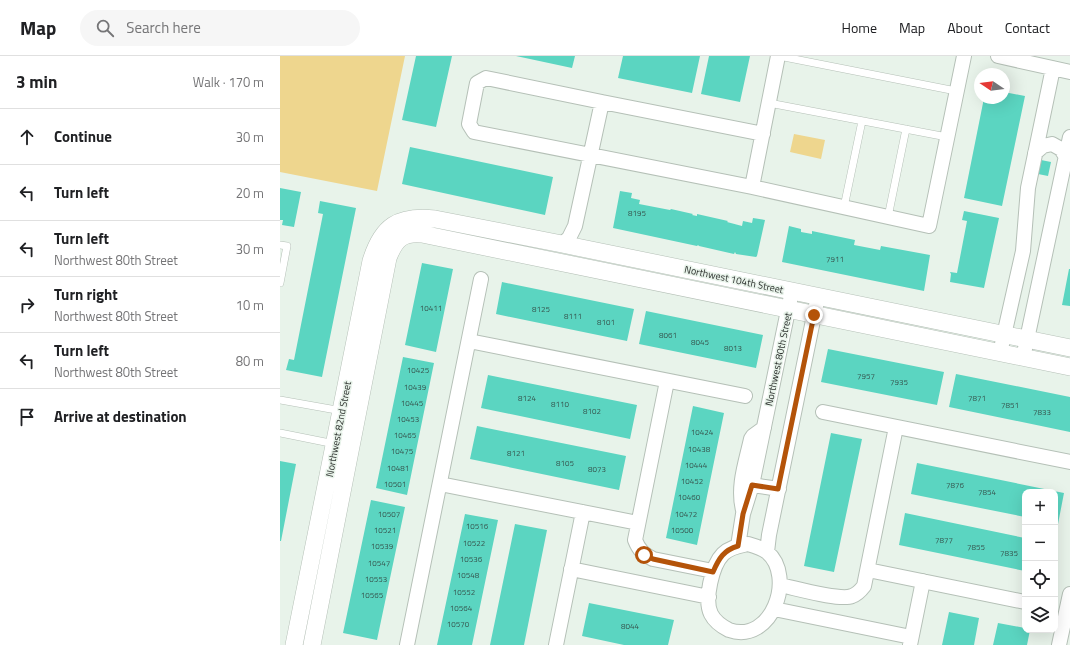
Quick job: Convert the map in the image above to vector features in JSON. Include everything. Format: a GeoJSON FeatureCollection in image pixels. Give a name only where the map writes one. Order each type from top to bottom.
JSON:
{"type":"FeatureCollection","features":[{"type":"Feature","properties":{"kind":"street"},"geometry":{"type":"LineString","coordinates":[[752,187],[779,56]]}},
{"type":"Feature","properties":{"kind":"street"},"geometry":{"type":"LineString","coordinates":[[763,134],[486,78],[477,83],[469,124],[474,132],[752,187],[929,226],[964,56]]}},
{"type":"Feature","properties":{"kind":"street"},"geometry":{"type":"LineString","coordinates":[[998,56],[1070,72]]}},
{"type":"Feature","properties":{"kind":"street"},"geometry":{"type":"LineString","coordinates":[[1000,353],[1023,251],[1028,188],[1053,68]]}},
{"type":"Feature","properties":{"kind":"street"},"geometry":{"type":"LineString","coordinates":[[562,244],[568,238],[575,226],[602,102]]}},
{"type":"Feature","properties":{"kind":"street"},"geometry":{"type":"LineString","coordinates":[[1023,358],[1070,137]]}},
{"type":"Feature","properties":{"kind":"street"},"geometry":{"type":"LineString","coordinates":[[1035,153],[1043,146],[1052,144],[1061,148],[1066,157]]}},
{"type":"Feature","properties":{"kind":"street","name":"Northwest 104th Street"},"geometry":{"type":"LineString","coordinates":[[1070,348],[435,219],[410,218],[402,229],[413,233],[1070,367]]}},
{"type":"Feature","properties":{"kind":"street","name":"Northwest 82nd Street"},"geometry":{"type":"LineString","coordinates":[[294,645],[388,258],[402,229]]}},
{"type":"Feature","properties":{"kind":"street"},"geometry":{"type":"LineString","coordinates":[[407,645],[481,279]]}},
{"type":"Feature","properties":{"kind":"street","name":"Northwest 80th Street"},"geometry":{"type":"LineString","coordinates":[[738,546],[743,514],[752,485],[792,291]]}},
{"type":"Feature","properties":{"kind":"street"},"geometry":{"type":"LineString","coordinates":[[767,552],[778,489],[818,296]]}},
{"type":"Feature","properties":{"kind":"street"},"geometry":{"type":"LineString","coordinates":[[469,341],[745,396]]}},
{"type":"Feature","properties":{"kind":"street"},"geometry":{"type":"LineString","coordinates":[[666,380],[635,540],[638,548],[644,555],[653,559],[713,572]]}},
{"type":"Feature","properties":{"kind":"street"},"geometry":{"type":"LineString","coordinates":[[823,412],[1070,462]]}},
{"type":"Feature","properties":{"kind":"street"},"geometry":{"type":"LineString","coordinates":[[780,585],[840,597],[851,597],[858,593],[864,586],[896,427]]}},
{"type":"Feature","properties":{"kind":"street","name":"Northwest 80th Street"},"geometry":{"type":"LineString","coordinates":[[743,514],[740,495],[741,485],[751,439],[752,436],[764,428]]}},
{"type":"Feature","properties":{"kind":"street","name":"Northwest 82nd Street"},"geometry":{"type":"LineString","coordinates":[[312,645],[343,446]]}},
{"type":"Feature","properties":{"kind":"street"},"geometry":{"type":"LineString","coordinates":[[440,484],[638,523]]}},
{"type":"Feature","properties":{"kind":"street"},"geometry":{"type":"LineString","coordinates":[[752,485],[778,489]]}},
{"type":"Feature","properties":{"kind":"street"},"geometry":{"type":"LineString","coordinates":[[556,645],[583,512]]}},
{"type":"Feature","properties":{"kind":"street"},"geometry":{"type":"LineString","coordinates":[[748,544],[767,552],[775,561],[779,571],[780,585],[772,616],[766,624],[758,629],[740,633],[731,631],[716,622],[711,615],[708,606],[713,572],[718,560],[730,549],[748,544]]}},
{"type":"Feature","properties":{"kind":"street"},"geometry":{"type":"LineString","coordinates":[[571,569],[709,597]]}},
{"type":"Feature","properties":{"kind":"street"},"geometry":{"type":"LineString","coordinates":[[868,570],[1022,601]]}},
{"type":"Feature","properties":{"kind":"street"},"geometry":{"type":"LineString","coordinates":[[774,609],[910,641],[923,581]]}},
{"type":"Feature","properties":{"kind":"street"},"geometry":{"type":"LineString","coordinates":[[1059,645],[1061,609],[1070,594]]}},
{"type":"Feature","properties":{"kind":"lane"},"geometry":{"type":"LineString","coordinates":[[779,56],[956,91]]}},
{"type":"Feature","properties":{"kind":"lane"},"geometry":{"type":"LineString","coordinates":[[769,103],[947,137]]}},
{"type":"Feature","properties":{"kind":"lane"},"geometry":{"type":"LineString","coordinates":[[844,207],[862,121]]}},
{"type":"Feature","properties":{"kind":"lane"},"geometry":{"type":"LineString","coordinates":[[888,217],[906,129]]}},
{"type":"Feature","properties":{"kind":"lane"},"geometry":{"type":"LineString","coordinates":[[280,245],[287,246],[280,283]]}},
{"type":"Feature","properties":{"kind":"lane"},"geometry":{"type":"LineString","coordinates":[[280,400],[350,413]]}},
{"type":"Feature","properties":{"kind":"lane"},"geometry":{"type":"LineString","coordinates":[[280,433],[343,446]]}},
{"type":"Feature","properties":{"kind":"shaded area"},"geometry":{"type":"Polygon","coordinates":[[[280,56],[405,56],[377,191],[280,172],[280,56]]]}},
{"type":"Feature","properties":{"kind":"shaded area"},"geometry":{"type":"Polygon","coordinates":[[[794,134],[825,140],[821,159],[790,152],[794,134]]]}},
{"type":"Feature","properties":{"kind":"building"},"geometry":{"type":"Polygon","coordinates":[[[416,56],[452,56],[436,127],[402,120],[416,56]]]}},
{"type":"Feature","properties":{"kind":"building"},"geometry":{"type":"Polygon","coordinates":[[[516,56],[575,56],[572,68],[516,56]]]}},
{"type":"Feature","properties":{"kind":"building"},"geometry":{"type":"Polygon","coordinates":[[[623,56],[700,56],[692,93],[618,78],[623,56]]]}},
{"type":"Feature","properties":{"kind":"building"},"geometry":{"type":"Polygon","coordinates":[[[709,56],[750,56],[740,102],[701,94],[709,56]]]}},
{"type":"Feature","properties":{"kind":"building"},"geometry":{"type":"Polygon","coordinates":[[[1010,93],[1025,96],[1002,206],[964,198],[983,104],[1010,104],[1010,93]]]}},
{"type":"Feature","properties":{"kind":"building"},"geometry":{"type":"Polygon","coordinates":[[[410,147],[553,177],[545,215],[402,184],[410,147]]]}},
{"type":"Feature","properties":{"kind":"building"},"geometry":{"type":"Polygon","coordinates":[[[1041,160],[1051,162],[1048,176],[1038,174],[1041,160]]]}},
{"type":"Feature","properties":{"kind":"building"},"geometry":{"type":"Polygon","coordinates":[[[280,188],[301,192],[294,227],[282,225],[283,220],[280,220],[280,188]]]}},
{"type":"Feature","properties":{"kind":"building"},"geometry":{"type":"Polygon","coordinates":[[[620,191],[632,193],[631,198],[640,200],[639,204],[671,209],[697,216],[697,214],[728,221],[727,222],[742,226],[743,221],[752,223],[753,218],[765,220],[757,256],[736,254],[735,252],[734,254],[698,245],[613,228],[620,191]]]}},
{"type":"Feature","properties":{"kind":"building"},"geometry":{"type":"Polygon","coordinates":[[[320,201],[356,208],[322,377],[286,370],[289,359],[294,360],[323,214],[318,213],[320,201]]]}},
{"type":"Feature","properties":{"kind":"building"},"geometry":{"type":"Polygon","coordinates":[[[964,211],[999,218],[984,288],[950,282],[950,272],[957,273],[967,221],[962,220],[964,211]]]}},
{"type":"Feature","properties":{"kind":"building"},"geometry":{"type":"Polygon","coordinates":[[[789,226],[801,229],[801,232],[812,234],[812,231],[855,240],[854,245],[880,250],[881,246],[930,255],[924,291],[782,262],[789,226]]]}},
{"type":"Feature","properties":{"kind":"building"},"geometry":{"type":"Polygon","coordinates":[[[422,263],[453,269],[436,352],[405,345],[422,263]]]}},
{"type":"Feature","properties":{"kind":"building"},"geometry":{"type":"Polygon","coordinates":[[[1070,269],[1070,306],[1062,305],[1070,269]]]}},
{"type":"Feature","properties":{"kind":"building"},"geometry":{"type":"Polygon","coordinates":[[[502,282],[634,309],[627,341],[496,314],[502,282]]]}},
{"type":"Feature","properties":{"kind":"building"},"geometry":{"type":"Polygon","coordinates":[[[646,311],[763,335],[756,368],[639,344],[646,311]]]}},
{"type":"Feature","properties":{"kind":"building"},"geometry":{"type":"Polygon","coordinates":[[[828,349],[944,372],[937,405],[821,382],[828,349]]]}},
{"type":"Feature","properties":{"kind":"building"},"geometry":{"type":"Polygon","coordinates":[[[403,357],[434,363],[407,495],[376,488],[403,357]]]}},
{"type":"Feature","properties":{"kind":"building"},"geometry":{"type":"Polygon","coordinates":[[[956,374],[1070,397],[1070,432],[949,407],[956,374]]]}},
{"type":"Feature","properties":{"kind":"building"},"geometry":{"type":"Polygon","coordinates":[[[488,375],[637,405],[630,439],[481,408],[488,375]]]}},
{"type":"Feature","properties":{"kind":"building"},"geometry":{"type":"Polygon","coordinates":[[[693,406],[724,413],[697,545],[666,538],[693,406]]]}},
{"type":"Feature","properties":{"kind":"building"},"geometry":{"type":"Polygon","coordinates":[[[477,426],[626,456],[619,490],[470,459],[477,426]]]}},
{"type":"Feature","properties":{"kind":"building"},"geometry":{"type":"Polygon","coordinates":[[[831,433],[862,439],[834,572],[804,566],[831,433]]]}},
{"type":"Feature","properties":{"kind":"building"},"geometry":{"type":"Polygon","coordinates":[[[280,461],[296,464],[281,541],[280,541],[280,461]]]}},
{"type":"Feature","properties":{"kind":"building"},"geometry":{"type":"Polygon","coordinates":[[[917,463],[1044,489],[1022,489],[1022,516],[911,494],[917,463]]]}},
{"type":"Feature","properties":{"kind":"building"},"geometry":{"type":"Polygon","coordinates":[[[1058,492],[1064,493],[1058,524],[1058,492]]]}},
{"type":"Feature","properties":{"kind":"building"},"geometry":{"type":"Polygon","coordinates":[[[371,500],[405,507],[377,640],[343,633],[371,500]]]}},
{"type":"Feature","properties":{"kind":"building"},"geometry":{"type":"Polygon","coordinates":[[[905,513],[1022,537],[1022,570],[899,545],[905,513]]]}},
{"type":"Feature","properties":{"kind":"building"},"geometry":{"type":"Polygon","coordinates":[[[465,514],[498,520],[472,645],[437,645],[465,514]]]}},
{"type":"Feature","properties":{"kind":"building"},"geometry":{"type":"Polygon","coordinates":[[[515,524],[547,530],[524,645],[490,645],[515,524]]]}},
{"type":"Feature","properties":{"kind":"building"},"geometry":{"type":"Polygon","coordinates":[[[589,603],[674,620],[668,645],[624,645],[582,636],[589,603]]]}},
{"type":"Feature","properties":{"kind":"building"},"geometry":{"type":"Polygon","coordinates":[[[949,612],[979,618],[974,645],[942,645],[949,612]]]}},
{"type":"Feature","properties":{"kind":"building"},"geometry":{"type":"Polygon","coordinates":[[[998,623],[1022,627],[1022,633],[1029,633],[1027,645],[993,645],[998,623]]]}},
{"type":"Feature","properties":{"kind":"route"},"geometry":{"type":"LineString","coordinates":[[644,555],[653,559],[713,572],[718,560],[723,554],[738,546],[743,514],[750,496],[752,485],[778,489],[814,315]]}}]}
